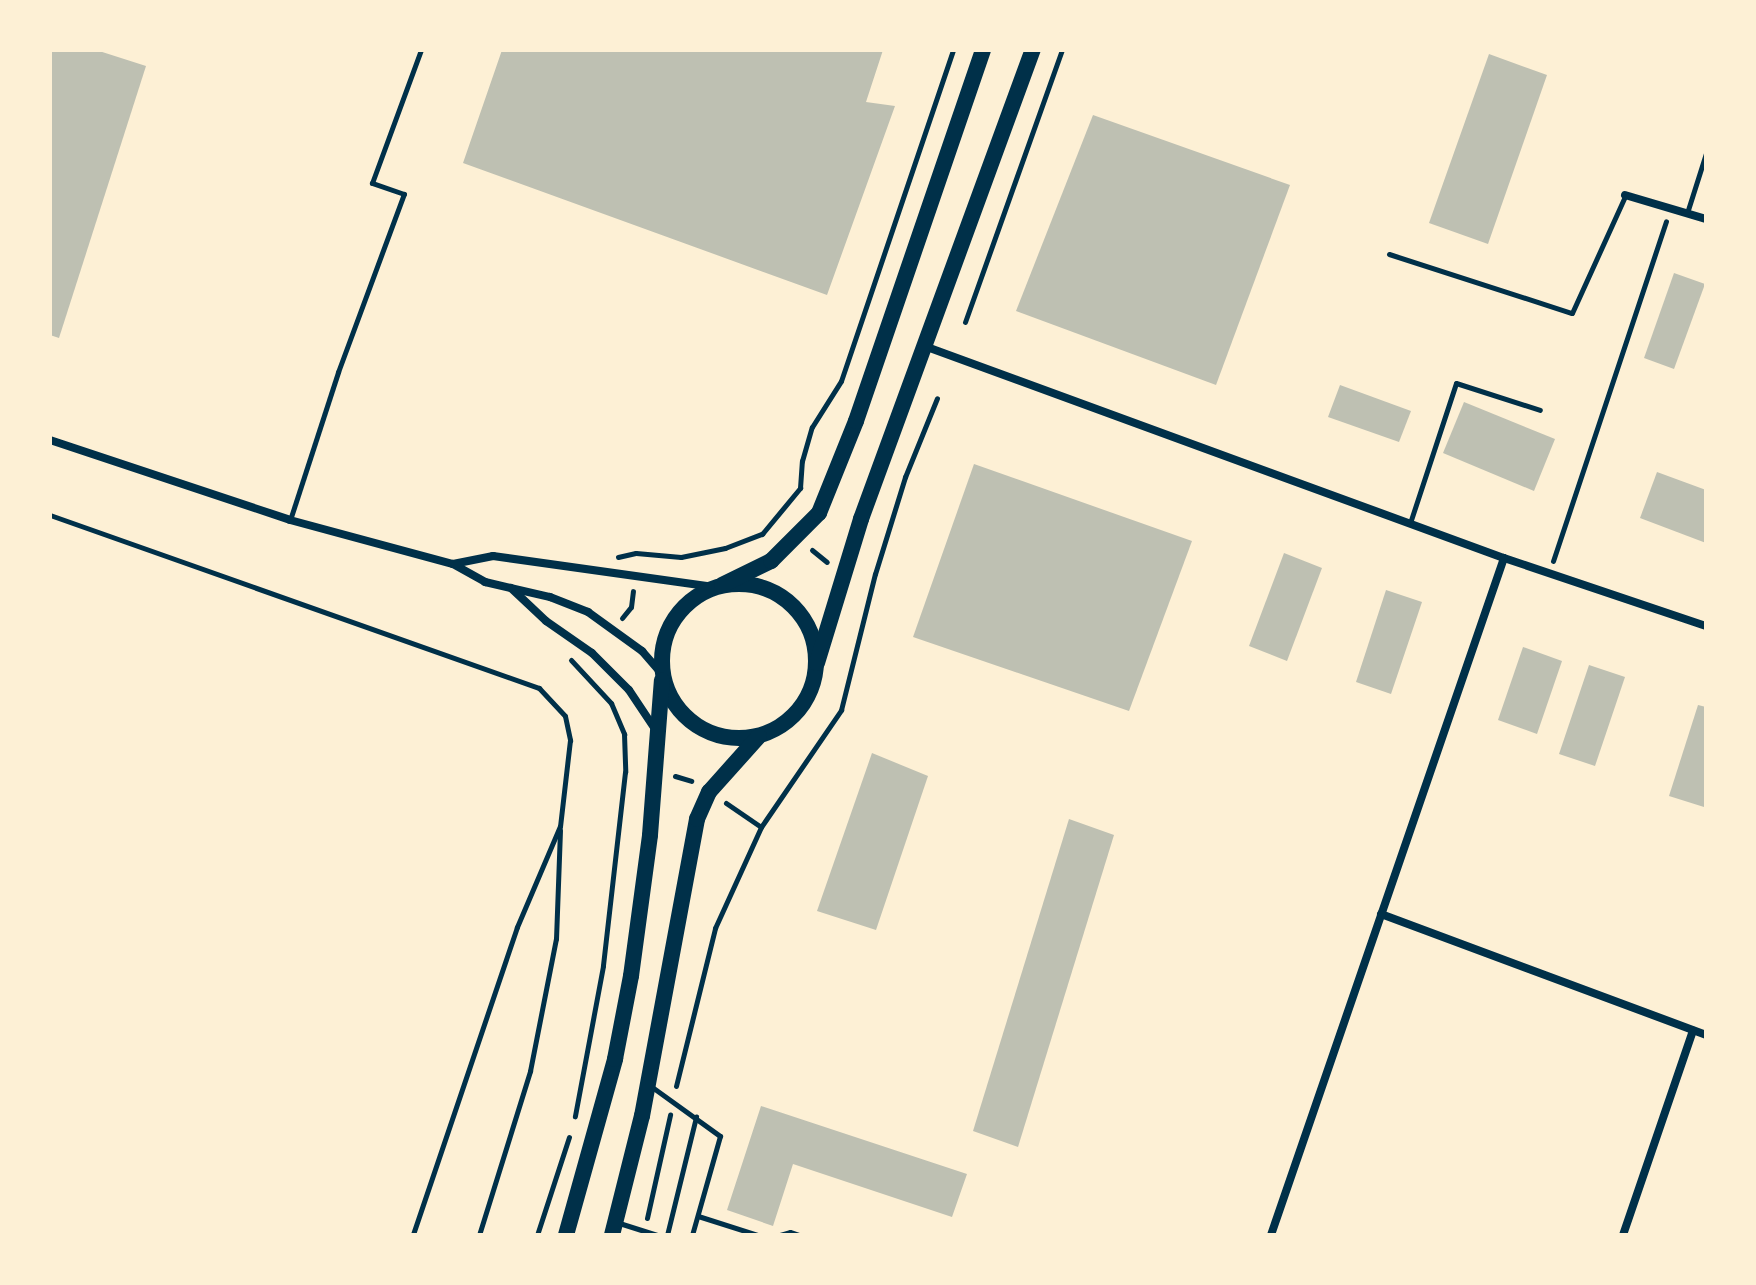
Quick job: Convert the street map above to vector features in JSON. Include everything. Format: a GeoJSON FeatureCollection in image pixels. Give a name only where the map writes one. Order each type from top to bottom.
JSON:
{"type":"FeatureCollection","features":[{"type":"Feature","properties":{"kind":"main road"},"geometry":{"type":"LineString","coordinates":[[566,1235],[615,1059],[631,976],[650,835],[667,633],[678,614],[718,586],[771,561],[819,513],[856,421],[983,50]]}},
{"type":"Feature","properties":{"kind":"main road"},"geometry":{"type":"LineString","coordinates":[[662,676],[689,720],[710,733],[735,738],[759,736],[782,726],[800,710],[812,688],[861,519],[927,347],[1033,50]]}},
{"type":"Feature","properties":{"kind":"main road"},"geometry":{"type":"LineString","coordinates":[[718,586],[763,588],[785,599],[803,617],[814,639],[817,663]]}},
{"type":"Feature","properties":{"kind":"main road"},"geometry":{"type":"LineString","coordinates":[[614,1229],[648,1084],[697,819],[709,792],[759,736]]}},
{"type":"Feature","properties":{"kind":"street"},"geometry":{"type":"LineString","coordinates":[[1625,195],[1706,219]]}},
{"type":"Feature","properties":{"kind":"street"},"geometry":{"type":"LineString","coordinates":[[927,347],[1504,558],[1706,626]]}},
{"type":"Feature","properties":{"kind":"street"},"geometry":{"type":"LineString","coordinates":[[50,440],[290,520],[453,564],[485,582],[588,612],[642,651],[662,676]]}},
{"type":"Feature","properties":{"kind":"street"},"geometry":{"type":"LineString","coordinates":[[453,564],[493,556],[718,586]]}},
{"type":"Feature","properties":{"kind":"street"},"geometry":{"type":"LineString","coordinates":[[1271,1235],[1504,558]]}},
{"type":"Feature","properties":{"kind":"street"},"geometry":{"type":"LineString","coordinates":[[510,588],[546,621],[592,653],[629,690],[657,732]]}},
{"type":"Feature","properties":{"kind":"street"},"geometry":{"type":"LineString","coordinates":[[1381,914],[1706,1035]]}},
{"type":"Feature","properties":{"kind":"street"},"geometry":{"type":"LineString","coordinates":[[1623,1235],[1693,1031]]}},
{"type":"Feature","properties":{"kind":"lane"},"geometry":{"type":"LineString","coordinates":[[290,520],[338,372],[404,194],[372,183],[421,50]]}},
{"type":"Feature","properties":{"kind":"lane"},"geometry":{"type":"LineString","coordinates":[[1687,213],[1706,153]]}},
{"type":"Feature","properties":{"kind":"lane"},"geometry":{"type":"LineString","coordinates":[[1389,254],[1572,313],[1625,195]]}},
{"type":"Feature","properties":{"kind":"lane"},"geometry":{"type":"LineString","coordinates":[[1410,523],[1456,383],[1540,410]]}},
{"type":"Feature","properties":{"kind":"lane"},"geometry":{"type":"LineString","coordinates":[[50,515],[539,688],[565,716],[570,740],[560,826],[556,939],[530,1071],[479,1235]]}},
{"type":"Feature","properties":{"kind":"lane"},"geometry":{"type":"LineString","coordinates":[[413,1235],[517,927],[560,826]]}},
{"type":"Feature","properties":{"kind":"lane"},"geometry":{"type":"LineString","coordinates":[[648,1084],[673,1099],[720,1136],[692,1235]]}},
{"type":"Feature","properties":{"kind":"lane"},"geometry":{"type":"LineString","coordinates":[[667,1235],[696,1117]]}},
{"type":"Feature","properties":{"kind":"lane"},"geometry":{"type":"LineString","coordinates":[[697,1216],[758,1235]]}},
{"type":"Feature","properties":{"kind":"lane"},"geometry":{"type":"LineString","coordinates":[[614,1229],[657,1235]]}},
{"type":"Feature","properties":{"kind":"lane"},"geometry":{"type":"LineString","coordinates":[[780,1235],[790,1232],[799,1235]]}},
{"type":"Feature","properties":{"kind":"path"},"geometry":{"type":"LineString","coordinates":[[636,553],[681,557],[725,548],[762,534],[800,488],[802,461],[812,427],[841,381],[953,50]]}},
{"type":"Feature","properties":{"kind":"path"},"geometry":{"type":"LineString","coordinates":[[965,322],[1062,50]]}},
{"type":"Feature","properties":{"kind":"path"},"geometry":{"type":"LineString","coordinates":[[1548,573],[1671,207]]}},
{"type":"Feature","properties":{"kind":"path"},"geometry":{"type":"LineString","coordinates":[[644,1231],[715,928],[761,827],[841,710],[875,574],[905,477],[937,398]]}},
{"type":"Feature","properties":{"kind":"path"},"geometry":{"type":"LineString","coordinates":[[812,550],[828,562]]}},
{"type":"Feature","properties":{"kind":"path"},"geometry":{"type":"LineString","coordinates":[[866,571],[875,574]]}},
{"type":"Feature","properties":{"kind":"path"},"geometry":{"type":"LineString","coordinates":[[622,619],[631,607],[633,590]]}},
{"type":"Feature","properties":{"kind":"path"},"geometry":{"type":"LineString","coordinates":[[574,1121],[603,966],[625,772],[624,734],[611,703],[579,670]]}},
{"type":"Feature","properties":{"kind":"path"},"geometry":{"type":"LineString","coordinates":[[625,772],[635,774]]}},
{"type":"Feature","properties":{"kind":"path"},"geometry":{"type":"LineString","coordinates":[[675,776],[691,781]]}},
{"type":"Feature","properties":{"kind":"path"},"geometry":{"type":"LineString","coordinates":[[726,803],[761,827]]}},
{"type":"Feature","properties":{"kind":"path"},"geometry":{"type":"LineString","coordinates":[[537,1235],[569,1135]]}},
{"type":"Feature","properties":{"kind":"building"},"geometry":{"type":"Polygon","coordinates":[[[50,50],[96,50],[146,66],[59,338],[50,335],[50,50]]]}},
{"type":"Feature","properties":{"kind":"building"},"geometry":{"type":"Polygon","coordinates":[[[502,50],[883,50],[866,102],[895,106],[827,295],[463,163],[502,50]]]}},
{"type":"Feature","properties":{"kind":"building"},"geometry":{"type":"Polygon","coordinates":[[[1489,54],[1547,75],[1488,244],[1429,223],[1489,54]]]}},
{"type":"Feature","properties":{"kind":"building"},"geometry":{"type":"Polygon","coordinates":[[[1093,115],[1290,185],[1216,385],[1016,311],[1093,115]]]}},
{"type":"Feature","properties":{"kind":"building"},"geometry":{"type":"Polygon","coordinates":[[[1674,273],[1705,284],[1674,369],[1644,358],[1674,273]]]}},
{"type":"Feature","properties":{"kind":"building"},"geometry":{"type":"Polygon","coordinates":[[[1340,385],[1411,411],[1399,442],[1328,417],[1340,385]]]}},
{"type":"Feature","properties":{"kind":"building"},"geometry":{"type":"Polygon","coordinates":[[[1464,402],[1555,439],[1534,491],[1443,453],[1464,402]]]}},
{"type":"Feature","properties":{"kind":"building"},"geometry":{"type":"Polygon","coordinates":[[[974,464],[1192,541],[1129,711],[913,637],[974,464]]]}},
{"type":"Feature","properties":{"kind":"building"},"geometry":{"type":"Polygon","coordinates":[[[1657,472],[1706,490],[1706,543],[1640,518],[1657,472]]]}},
{"type":"Feature","properties":{"kind":"building"},"geometry":{"type":"Polygon","coordinates":[[[1284,553],[1322,568],[1287,661],[1249,646],[1284,553]]]}},
{"type":"Feature","properties":{"kind":"building"},"geometry":{"type":"Polygon","coordinates":[[[1386,590],[1422,602],[1391,694],[1356,682],[1386,590]]]}},
{"type":"Feature","properties":{"kind":"building"},"geometry":{"type":"Polygon","coordinates":[[[1523,647],[1562,661],[1537,734],[1498,720],[1523,647]]]}},
{"type":"Feature","properties":{"kind":"building"},"geometry":{"type":"Polygon","coordinates":[[[1589,665],[1625,677],[1595,766],[1559,754],[1589,665]]]}},
{"type":"Feature","properties":{"kind":"building"},"geometry":{"type":"Polygon","coordinates":[[[1698,705],[1706,707],[1704,807],[1669,796],[1698,705]]]}},
{"type":"Feature","properties":{"kind":"building"},"geometry":{"type":"Polygon","coordinates":[[[872,753],[928,776],[876,930],[817,911],[872,753]]]}},
{"type":"Feature","properties":{"kind":"building"},"geometry":{"type":"Polygon","coordinates":[[[1069,819],[1114,835],[1018,1147],[973,1131],[1069,819]]]}},
{"type":"Feature","properties":{"kind":"building"},"geometry":{"type":"Polygon","coordinates":[[[761,1106],[967,1174],[952,1217],[793,1164],[773,1226],[727,1210],[761,1106]]]}}]}
